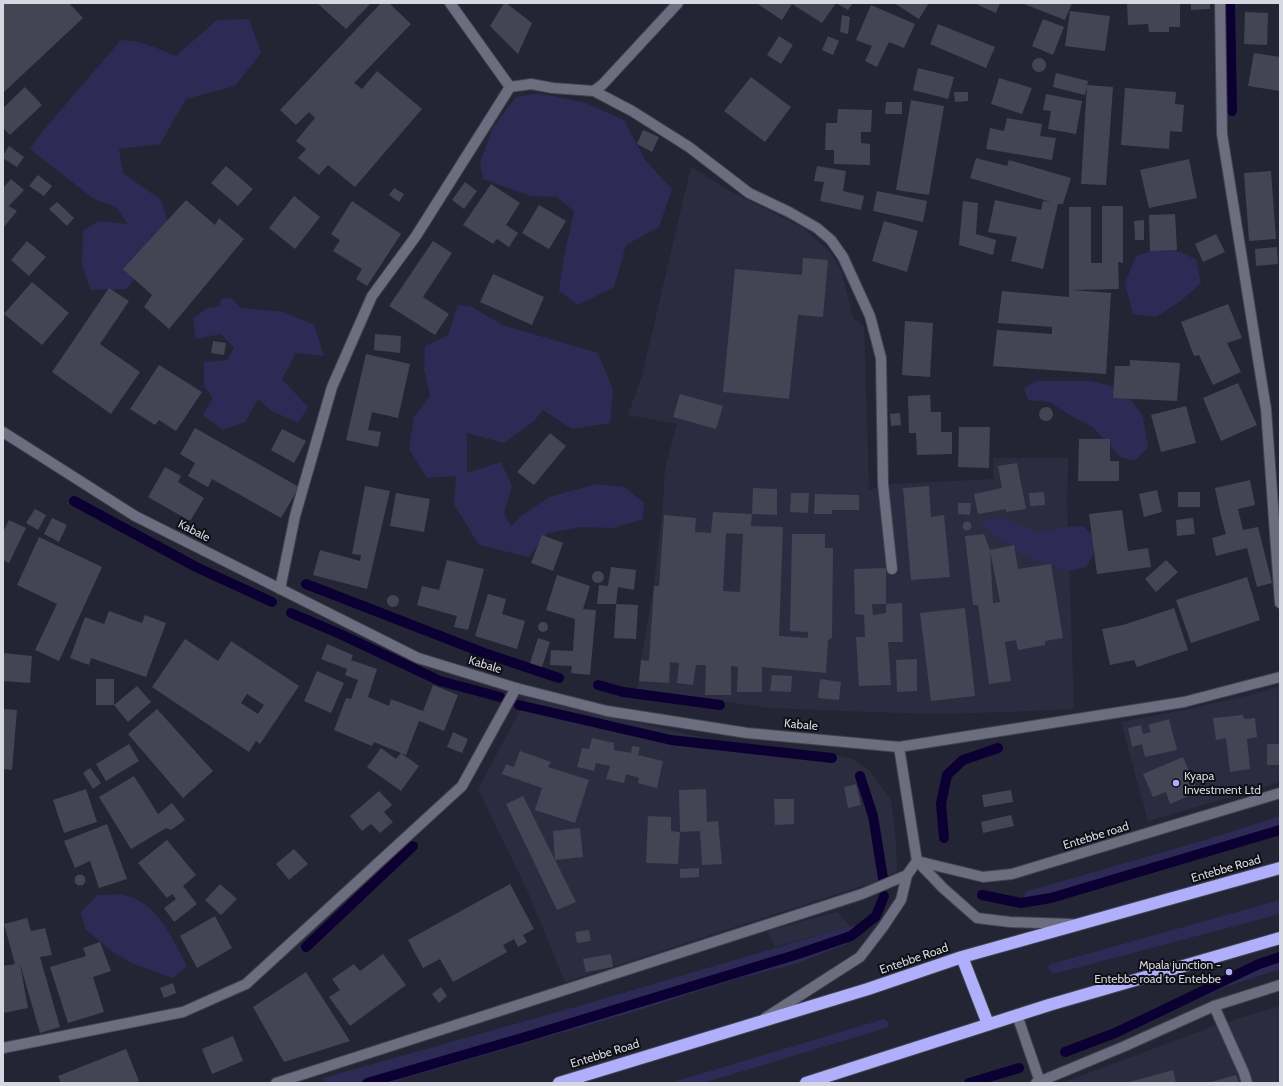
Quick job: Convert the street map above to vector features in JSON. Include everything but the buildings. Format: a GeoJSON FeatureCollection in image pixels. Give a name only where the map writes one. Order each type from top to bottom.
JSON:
{"type":"FeatureCollection","features":[{"type":"Feature","properties":{"kind":"highway","name":"Entebbe Road"},"geometry":{"type":"LineString","coordinates":[[559,1083],[868,989],[962,957],[1280,868]]}},
{"type":"Feature","properties":{"kind":"highway"},"geometry":{"type":"LineString","coordinates":[[806,1083],[988,1024],[1280,938]]}},
{"type":"Feature","properties":{"kind":"highway"},"geometry":{"type":"LineString","coordinates":[[962,957],[988,1024]]}},
{"type":"Feature","properties":{"kind":"street"},"geometry":{"type":"LineString","coordinates":[[450,3],[510,87]]}},
{"type":"Feature","properties":{"kind":"street"},"geometry":{"type":"LineString","coordinates":[[594,90],[603,84],[678,3]]}},
{"type":"Feature","properties":{"kind":"street"},"geometry":{"type":"LineString","coordinates":[[1220,3],[1222,134],[1266,409],[1280,603]]}},
{"type":"Feature","properties":{"kind":"street"},"geometry":{"type":"LineString","coordinates":[[280,590],[295,516],[332,387],[372,296],[416,236],[510,87],[531,84],[553,88],[594,90],[632,111],[689,148],[749,193],[789,212],[817,228],[831,240],[843,257],[870,316],[881,358],[883,484],[892,569]]}},
{"type":"Feature","properties":{"kind":"street","name":"Kabale"},"geometry":{"type":"LineString","coordinates":[[3,432],[135,516],[418,658],[516,688],[608,711],[739,732],[899,747],[1184,702],[1280,677]]}},
{"type":"Feature","properties":{"kind":"street"},"geometry":{"type":"LineString","coordinates":[[3,1048],[183,1012],[246,984],[462,786],[516,688]]}},
{"type":"Feature","properties":{"kind":"street"},"geometry":{"type":"LineString","coordinates":[[899,747],[917,861],[943,888],[977,918],[1010,922],[1080,924]]}},
{"type":"Feature","properties":{"kind":"street","name":"Entebbe road"},"geometry":{"type":"LineString","coordinates":[[917,861],[983,877],[1012,874],[1280,793]]}},
{"type":"Feature","properties":{"kind":"street"},"geometry":{"type":"LineString","coordinates":[[756,1024],[860,958],[901,900],[907,875],[917,861]]}},
{"type":"Feature","properties":{"kind":"street"},"geometry":{"type":"LineString","coordinates":[[276,1083],[862,894],[907,875]]}},
{"type":"Feature","properties":{"kind":"street"},"geometry":{"type":"LineString","coordinates":[[1017,1016],[1038,1082],[1125,1046],[1214,1006],[1280,985]]}},
{"type":"Feature","properties":{"kind":"street"},"geometry":{"type":"LineString","coordinates":[[1214,1006],[1247,1083]]}},
{"type":"Feature","properties":{"kind":"shaded area"},"geometry":{"type":"Polygon","coordinates":[[[249,19],[261,53],[235,86],[186,99],[160,144],[119,149],[123,173],[161,200],[170,228],[127,289],[90,290],[82,264],[83,231],[98,221],[128,224],[116,207],[94,199],[30,149],[42,132],[121,40],[142,43],[176,56],[217,20],[249,19]]]}},
{"type":"Feature","properties":{"kind":"shaded area"},"geometry":{"type":"Polygon","coordinates":[[[538,93],[586,103],[624,120],[645,160],[672,189],[659,227],[626,245],[614,287],[578,305],[559,291],[564,257],[574,211],[557,197],[531,196],[483,179],[480,163],[493,127],[516,97],[538,93]]]}},
{"type":"Feature","properties":{"kind":"shaded area"},"geometry":{"type":"Polygon","coordinates":[[[691,167],[732,192],[803,228],[829,251],[842,272],[853,318],[864,326],[869,490],[891,484],[994,479],[993,458],[1068,458],[1067,501],[1074,709],[934,714],[769,708],[637,689],[654,586],[665,469],[677,424],[628,415],[642,376],[691,167]]]}},
{"type":"Feature","properties":{"kind":"shaded area"},"geometry":{"type":"Polygon","coordinates":[[[1165,246],[1196,259],[1201,283],[1182,300],[1156,317],[1133,314],[1125,283],[1136,256],[1165,246]]]}},
{"type":"Feature","properties":{"kind":"shaded area"},"geometry":{"type":"Polygon","coordinates":[[[231,298],[241,308],[284,312],[314,325],[324,356],[296,353],[282,379],[308,407],[298,423],[272,411],[258,399],[245,422],[223,430],[203,415],[213,398],[204,386],[204,362],[227,360],[234,348],[221,334],[196,339],[193,318],[208,308],[220,306],[221,299],[231,298]]]}},
{"type":"Feature","properties":{"kind":"shaded area"},"geometry":{"type":"Polygon","coordinates":[[[458,305],[472,307],[502,325],[598,353],[613,390],[610,423],[572,429],[543,410],[534,421],[504,443],[467,433],[467,473],[501,462],[512,486],[504,513],[511,527],[520,517],[549,497],[596,484],[624,487],[644,503],[643,519],[613,528],[580,527],[548,533],[529,557],[479,545],[454,504],[456,476],[427,478],[409,449],[414,417],[430,396],[424,369],[425,346],[448,335],[458,305]]]}},
{"type":"Feature","properties":{"kind":"shaded area"},"geometry":{"type":"Polygon","coordinates":[[[1036,381],[1090,381],[1124,389],[1143,417],[1148,448],[1134,461],[1120,457],[1094,428],[1050,402],[1028,400],[1024,388],[1036,381]]]}},
{"type":"Feature","properties":{"kind":"shaded area"},"geometry":{"type":"Polygon","coordinates":[[[1006,518],[1035,532],[1077,526],[1084,527],[1100,543],[1086,567],[1068,571],[1029,558],[981,525],[987,519],[1006,518]]]}},
{"type":"Feature","properties":{"kind":"shaded area"},"geometry":{"type":"Polygon","coordinates":[[[1280,686],[1280,781],[1268,786],[1148,821],[1121,722],[1189,709],[1255,694],[1280,686]]]}},
{"type":"Feature","properties":{"kind":"shaded area"},"geometry":{"type":"Polygon","coordinates":[[[527,698],[709,739],[819,751],[852,759],[870,771],[891,800],[896,843],[897,871],[874,882],[565,982],[529,894],[478,789],[527,698]]]}},
{"type":"Feature","properties":{"kind":"shaded area"},"geometry":{"type":"Polygon","coordinates":[[[1280,816],[1280,833],[1080,894],[1024,906],[1025,892],[1205,840],[1280,816]]]}},
{"type":"Feature","properties":{"kind":"shaded area"},"geometry":{"type":"Polygon","coordinates":[[[98,895],[123,895],[135,899],[145,905],[162,922],[187,966],[173,978],[131,963],[113,952],[85,929],[81,912],[98,895]]]}},
{"type":"Feature","properties":{"kind":"shaded area"},"geometry":{"type":"Polygon","coordinates":[[[1280,900],[1280,914],[1057,973],[1052,973],[1048,967],[1051,964],[1280,900]]]}},
{"type":"Feature","properties":{"kind":"shaded area"},"geometry":{"type":"Polygon","coordinates":[[[837,912],[850,926],[775,947],[768,931],[837,912]]]}},
{"type":"Feature","properties":{"kind":"shaded area"},"geometry":{"type":"Polygon","coordinates":[[[850,926],[864,926],[846,944],[798,963],[733,980],[633,1012],[388,1083],[326,1083],[323,1078],[579,1006],[850,926]]]}},
{"type":"Feature","properties":{"kind":"shaded area"},"geometry":{"type":"Polygon","coordinates":[[[1280,961],[1280,969],[1225,987],[1152,1020],[1151,1018],[1158,1013],[1237,978],[1280,961]]]}},
{"type":"Feature","properties":{"kind":"shaded area"},"geometry":{"type":"Polygon","coordinates":[[[1280,1006],[1280,1083],[1062,1083],[1214,1026],[1280,1006]]]}},
{"type":"Feature","properties":{"kind":"shaded area"},"geometry":{"type":"Polygon","coordinates":[[[884,1019],[888,1022],[888,1026],[886,1028],[703,1083],[670,1083],[884,1019]]]}},
{"type":"Feature","properties":{"kind":"waterway"},"geometry":{"type":"LineString","coordinates":[[1230,3],[1232,111]]}},
{"type":"Feature","properties":{"kind":"waterway"},"geometry":{"type":"LineString","coordinates":[[74,501],[196,567],[272,602]]}},
{"type":"Feature","properties":{"kind":"waterway"},"geometry":{"type":"LineString","coordinates":[[306,584],[484,653],[559,678]]}},
{"type":"Feature","properties":{"kind":"waterway"},"geometry":{"type":"LineString","coordinates":[[291,613],[340,634],[440,681],[500,697]]}},
{"type":"Feature","properties":{"kind":"waterway"},"geometry":{"type":"LineString","coordinates":[[598,685],[623,692],[720,705]]}},
{"type":"Feature","properties":{"kind":"waterway"},"geometry":{"type":"LineString","coordinates":[[519,705],[671,740],[832,758]]}},
{"type":"Feature","properties":{"kind":"waterway"},"geometry":{"type":"LineString","coordinates":[[944,838],[941,804],[947,775],[963,760],[998,748]]}},
{"type":"Feature","properties":{"kind":"waterway"},"geometry":{"type":"LineString","coordinates":[[860,776],[873,816],[883,878]]}},
{"type":"Feature","properties":{"kind":"waterway"},"geometry":{"type":"LineString","coordinates":[[982,895],[1021,903],[1051,898],[1280,830]]}},
{"type":"Feature","properties":{"kind":"waterway"},"geometry":{"type":"LineString","coordinates":[[306,947],[413,846]]}},
{"type":"Feature","properties":{"kind":"waterway"},"geometry":{"type":"LineString","coordinates":[[367,1083],[522,1038],[795,955],[851,936],[876,916],[884,896]]}},
{"type":"Feature","properties":{"kind":"waterway"},"geometry":{"type":"LineString","coordinates":[[1065,1052],[1115,1033],[1259,964],[1280,957]]}},
{"type":"Feature","properties":{"kind":"waterway"},"geometry":{"type":"LineString","coordinates":[[969,1083],[1019,1068]]}},
{"type":"Feature","properties":{"kind":"place","name":"Kyapa Investment Ltd"},"geometry":{"type":"Point","coordinates":[1176,783]}},
{"type":"Feature","properties":{"kind":"place","name":"Mpala junction - Entebbe road to Entebbe"},"geometry":{"type":"Point","coordinates":[1229,972]}}]}
